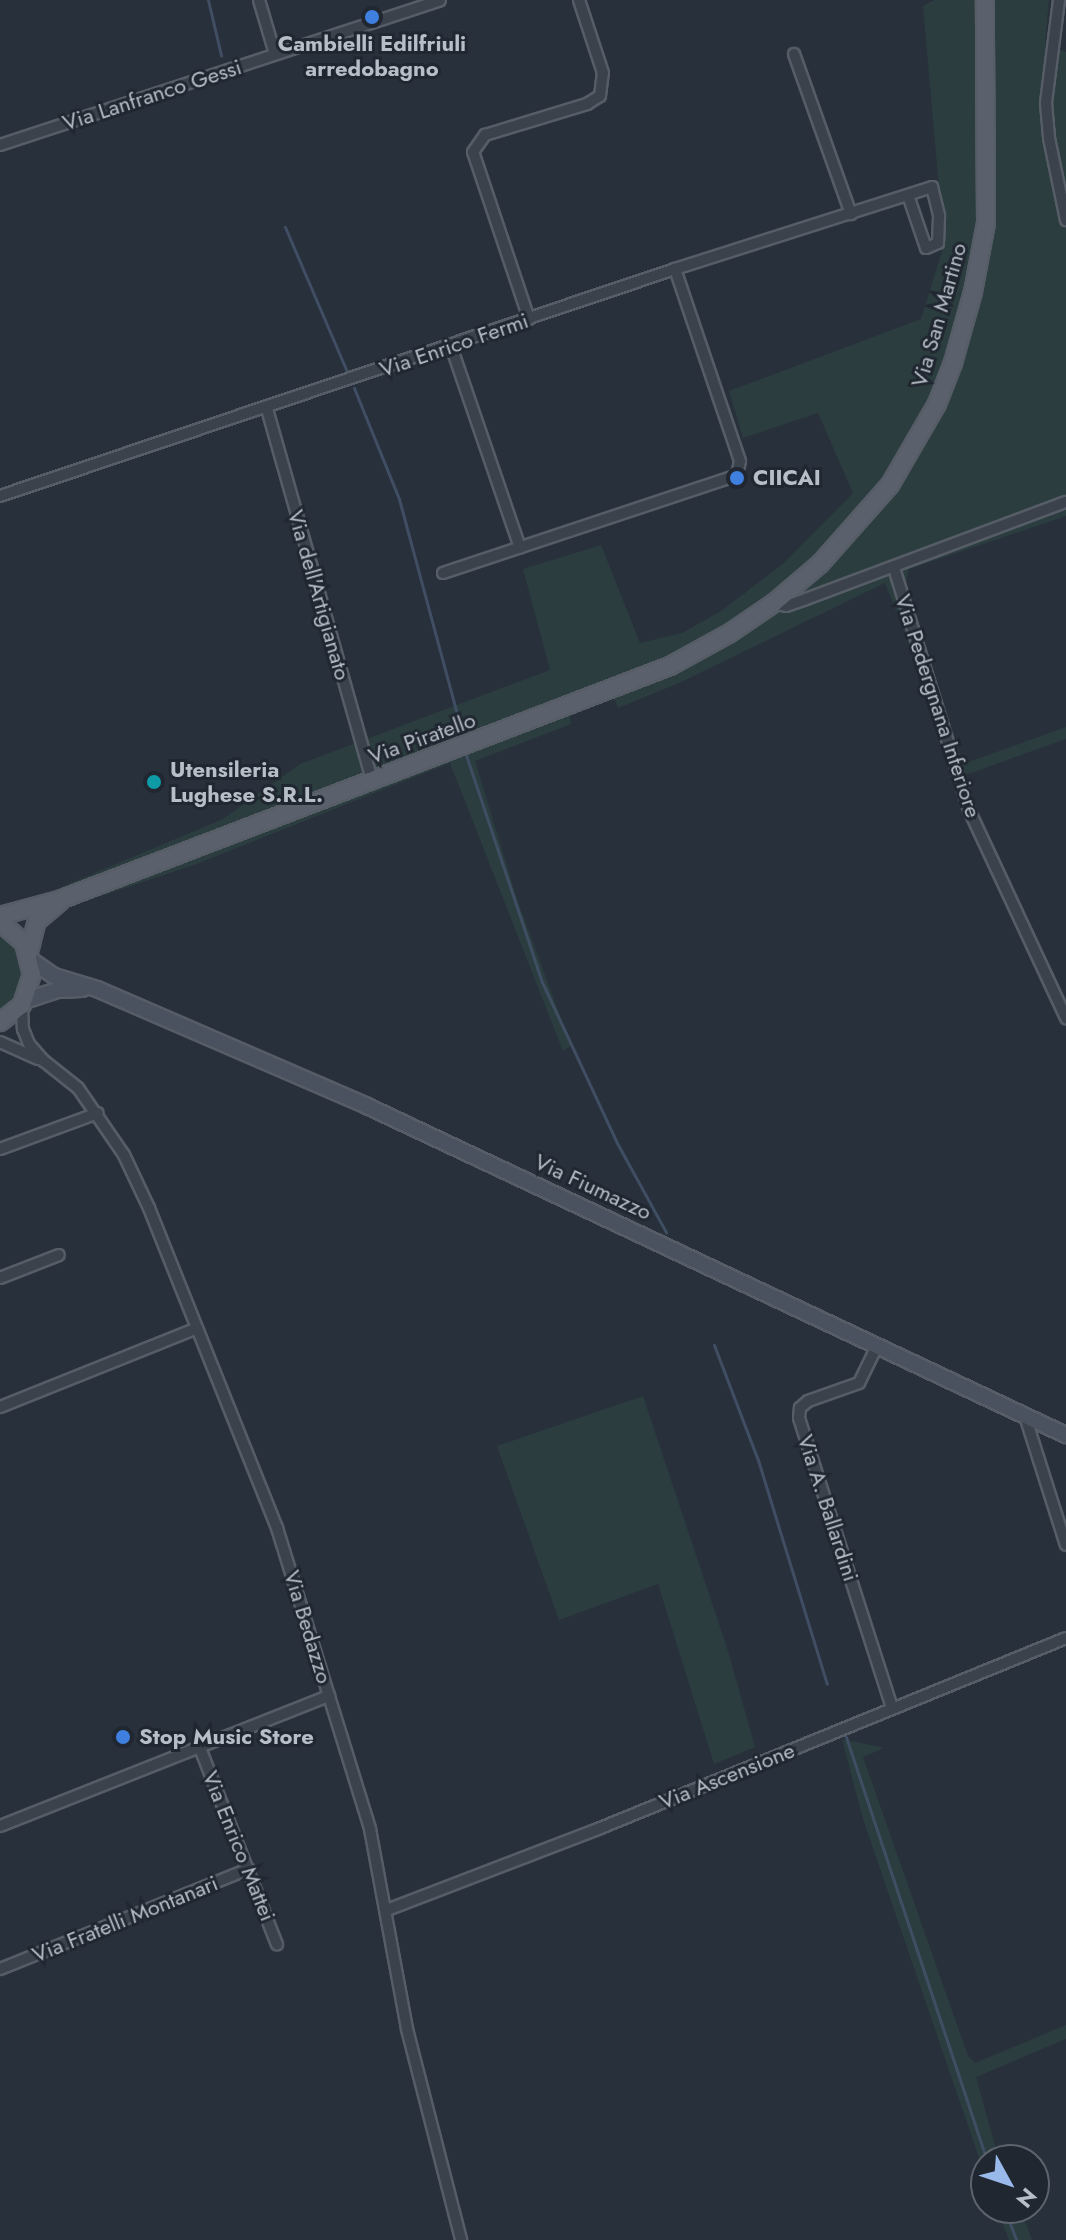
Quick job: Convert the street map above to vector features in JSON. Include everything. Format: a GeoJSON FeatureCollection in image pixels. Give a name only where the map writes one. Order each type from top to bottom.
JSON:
{"type":"FeatureCollection","features":[{"type":"Feature","properties":{"kind":"main road","name":"Via San Martino"},"geometry":{"type":"LineString","coordinates":[[890,485],[937,404],[953,363],[978,265],[986,223],[985,0]]}},
{"type":"Feature","properties":{"kind":"main road","name":"Via Piratello"},"geometry":{"type":"LineString","coordinates":[[0,919],[670,666],[774,603],[820,564],[890,485]]}},
{"type":"Feature","properties":{"kind":"main road","name":"Via Piratello"},"geometry":{"type":"LineString","coordinates":[[23,1003],[30,988],[30,956],[37,921],[75,893]]}},
{"type":"Feature","properties":{"kind":"main road"},"geometry":{"type":"LineString","coordinates":[[0,919],[18,934],[30,956]]}},
{"type":"Feature","properties":{"kind":"main road"},"geometry":{"type":"LineString","coordinates":[[0,1022],[23,1003]]}},
{"type":"Feature","properties":{"kind":"street"},"geometry":{"type":"LineString","coordinates":[[259,0],[275,54]]}},
{"type":"Feature","properties":{"kind":"street","name":"Via Lanfranco Gessi"},"geometry":{"type":"LineString","coordinates":[[0,145],[440,0]]}},
{"type":"Feature","properties":{"kind":"street"},"geometry":{"type":"LineString","coordinates":[[529,319],[474,159],[475,145],[485,135],[587,104],[600,96],[604,81],[579,0]]}},
{"type":"Feature","properties":{"kind":"street"},"geometry":{"type":"LineString","coordinates":[[1059,0],[1061,37],[1046,103],[1049,138],[1066,220]]}},
{"type":"Feature","properties":{"kind":"street"},"geometry":{"type":"LineString","coordinates":[[794,54],[851,214]]}},
{"type":"Feature","properties":{"kind":"street"},"geometry":{"type":"LineString","coordinates":[[932,187],[939,216],[938,243],[926,248],[908,195],[932,187]]}},
{"type":"Feature","properties":{"kind":"street","name":"Via Enrico Fermi"},"geometry":{"type":"LineString","coordinates":[[0,496],[267,409],[675,269],[908,195]]}},
{"type":"Feature","properties":{"kind":"street"},"geometry":{"type":"LineString","coordinates":[[443,573],[728,481],[740,471],[740,461],[675,269]]}},
{"type":"Feature","properties":{"kind":"street"},"geometry":{"type":"LineString","coordinates":[[451,346],[520,548]]}},
{"type":"Feature","properties":{"kind":"street","name":"Via dell'Artigianato"},"geometry":{"type":"LineString","coordinates":[[267,409],[372,780]]}},
{"type":"Feature","properties":{"kind":"street","name":"Via Piratello"},"geometry":{"type":"LineString","coordinates":[[774,603],[786,606],[1066,502]]}},
{"type":"Feature","properties":{"kind":"street","name":"Via Pedergnana Inferiore"},"geometry":{"type":"LineString","coordinates":[[894,568],[969,810],[1066,1018]]}},
{"type":"Feature","properties":{"kind":"street","name":"Via Fiumazzo"},"geometry":{"type":"LineString","coordinates":[[30,956],[54,976],[97,989],[367,1106],[1066,1435]]}},
{"type":"Feature","properties":{"kind":"street","name":"Via Fiumazzo"},"geometry":{"type":"LineString","coordinates":[[23,1003],[57,990],[97,989]]}},
{"type":"Feature","properties":{"kind":"street","name":"Via Bedazzo"},"geometry":{"type":"LineString","coordinates":[[23,1003],[26,1037],[44,1061],[78,1088],[124,1155],[149,1208],[277,1528],[370,1829],[407,2029],[461,2240]]}},
{"type":"Feature","properties":{"kind":"street","name":"Via Bedazzo"},"geometry":{"type":"LineString","coordinates":[[0,1042],[44,1061]]}},
{"type":"Feature","properties":{"kind":"street"},"geometry":{"type":"LineString","coordinates":[[0,1149],[98,1113]]}},
{"type":"Feature","properties":{"kind":"street"},"geometry":{"type":"LineString","coordinates":[[0,1278],[59,1255]]}},
{"type":"Feature","properties":{"kind":"street"},"geometry":{"type":"LineString","coordinates":[[0,1407],[195,1329]]}},
{"type":"Feature","properties":{"kind":"street","name":"Via A. Ballardini"},"geometry":{"type":"LineString","coordinates":[[877,1346],[859,1383],[808,1401],[800,1408],[799,1418],[892,1708]]}},
{"type":"Feature","properties":{"kind":"street"},"geometry":{"type":"LineString","coordinates":[[1025,1416],[1066,1545]]}},
{"type":"Feature","properties":{"kind":"street","name":"Via Ascensione"},"geometry":{"type":"LineString","coordinates":[[387,1910],[598,1829],[1066,1638]]}},
{"type":"Feature","properties":{"kind":"street","name":"Via Enrico Mattei"},"geometry":{"type":"LineString","coordinates":[[0,1826],[329,1696]]}},
{"type":"Feature","properties":{"kind":"street","name":"Via Enrico Mattei"},"geometry":{"type":"LineString","coordinates":[[200,1748],[277,1944]]}},
{"type":"Feature","properties":{"kind":"street","name":"Via Fratelli Montanari"},"geometry":{"type":"LineString","coordinates":[[0,1969],[249,1869]]}},
{"type":"Feature","properties":{"kind":"shaded area"},"geometry":{"type":"Polygon","coordinates":[[[935,0],[1049,0],[1045,44],[1066,52],[1066,516],[909,569],[906,583],[963,764],[1066,727],[1066,739],[954,779],[928,692],[885,583],[679,683],[618,708],[614,698],[570,716],[571,724],[475,761],[517,899],[571,1046],[563,1051],[450,763],[194,865],[62,909],[52,891],[223,819],[300,764],[550,670],[523,569],[601,545],[640,643],[682,633],[721,611],[784,563],[853,493],[818,413],[743,438],[729,391],[921,319],[944,245],[923,6],[935,0]]]}},
{"type":"Feature","properties":{"kind":"shaded area"},"geometry":{"type":"Polygon","coordinates":[[[0,929],[16,942],[26,968],[20,995],[0,1016],[0,929]]]}},
{"type":"Feature","properties":{"kind":"shaded area"},"geometry":{"type":"Polygon","coordinates":[[[643,1396],[728,1651],[755,1747],[714,1764],[658,1584],[559,1620],[497,1446],[643,1396]]]}},
{"type":"Feature","properties":{"kind":"shaded area"},"geometry":{"type":"Polygon","coordinates":[[[842,1739],[884,1748],[863,1757],[968,2056],[975,2063],[1066,2025],[1066,2039],[976,2077],[995,2144],[974,2144],[863,1819],[842,1739]]]}},
{"type":"Feature","properties":{"kind":"shaded area"},"geometry":{"type":"Polygon","coordinates":[[[1003,2224],[1026,2224],[1032,2240],[1009,2240],[1003,2224]]]}},
{"type":"Feature","properties":{"kind":"waterway"},"geometry":{"type":"LineString","coordinates":[[208,0],[221,55]]}},
{"type":"Feature","properties":{"kind":"waterway"},"geometry":{"type":"LineString","coordinates":[[285,227],[347,372]]}},
{"type":"Feature","properties":{"kind":"waterway"},"geometry":{"type":"LineString","coordinates":[[354,388],[399,499],[459,722]]}},
{"type":"Feature","properties":{"kind":"waterway"},"geometry":{"type":"LineString","coordinates":[[466,755],[542,982],[617,1143],[666,1232]]}},
{"type":"Feature","properties":{"kind":"waterway"},"geometry":{"type":"LineString","coordinates":[[714,1345],[758,1460],[827,1684]]}},
{"type":"Feature","properties":{"kind":"waterway"},"geometry":{"type":"LineString","coordinates":[[846,1737],[982,2144]]}},
{"type":"Feature","properties":{"kind":"waterway"},"geometry":{"type":"LineString","coordinates":[[1010,2224],[1016,2240]]}},
{"type":"Feature","properties":{"kind":"place","name":"Cambielli Edilfriuli arredobagno"},"geometry":{"type":"Point","coordinates":[372,17]}},
{"type":"Feature","properties":{"kind":"place","name":"CIICAI"},"geometry":{"type":"Point","coordinates":[737,478]}},
{"type":"Feature","properties":{"kind":"place","name":"Utensileria Lughese S.R.L."},"geometry":{"type":"Point","coordinates":[154,782]}},
{"type":"Feature","properties":{"kind":"place","name":"Stop Music Store"},"geometry":{"type":"Point","coordinates":[123,1737]}}]}
